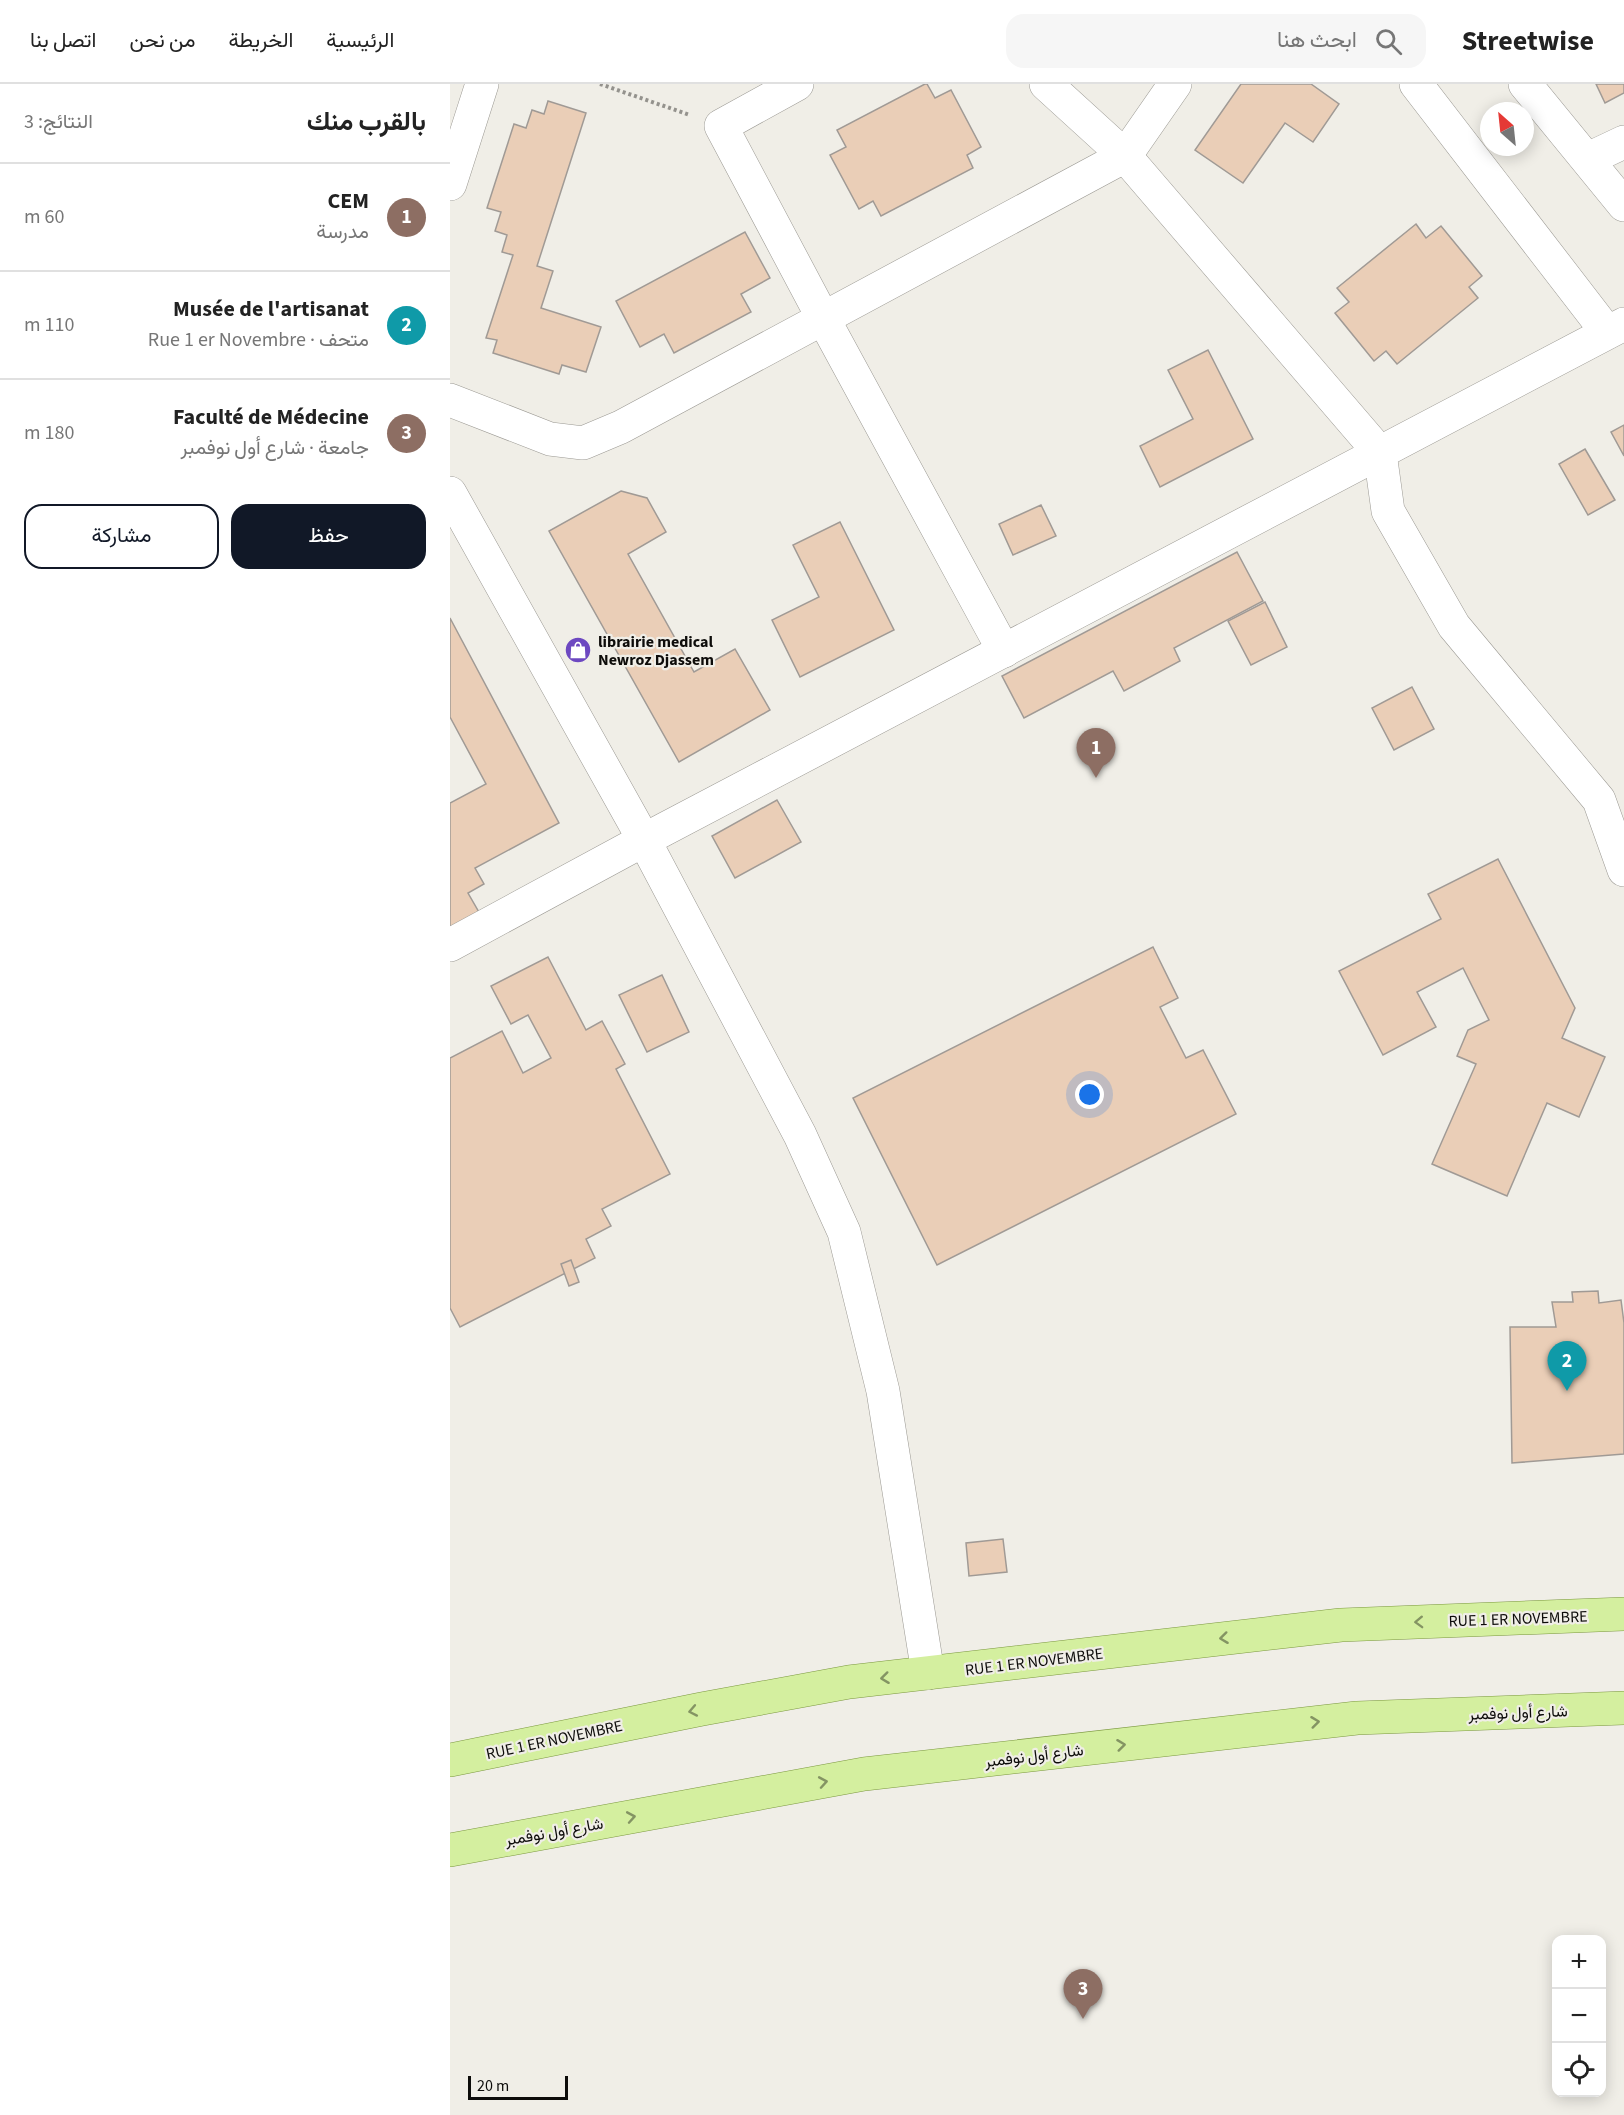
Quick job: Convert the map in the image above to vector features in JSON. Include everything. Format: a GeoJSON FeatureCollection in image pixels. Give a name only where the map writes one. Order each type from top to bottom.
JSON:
{"type":"FeatureCollection","features":[{"type":"Feature","properties":{"kind":"main road","name":"RUE 1 ER NOVEMBRE"},"geometry":{"type":"LineString","coordinates":[[450,1760],[849,1682],[1341,1625],[1624,1614]]}},
{"type":"Feature","properties":{"kind":"main road","name":"شارع أول نوفمبر"},"geometry":{"type":"LineString","coordinates":[[450,1850],[864,1774],[1357,1718],[1624,1708]]}},
{"type":"Feature","properties":{"kind":"street"},"geometry":{"type":"LineString","coordinates":[[450,184],[482,84]]}},
{"type":"Feature","properties":{"kind":"street"},"geometry":{"type":"LineString","coordinates":[[797,84],[721,126],[1004,651]]}},
{"type":"Feature","properties":{"kind":"street"},"geometry":{"type":"LineString","coordinates":[[1046,84],[1125,156],[1380,453],[1388,511],[1448,616],[1599,800],[1624,870]]}},
{"type":"Feature","properties":{"kind":"street"},"geometry":{"type":"LineString","coordinates":[[450,400],[550,439],[583,444],[621,427],[1125,156],[1175,84]]}},
{"type":"Feature","properties":{"kind":"street"},"geometry":{"type":"LineString","coordinates":[[450,945],[1616,328],[1416,84]]}},
{"type":"Feature","properties":{"kind":"street"},"geometry":{"type":"LineString","coordinates":[[1525,84],[1624,205]]}},
{"type":"Feature","properties":{"kind":"street"},"geometry":{"type":"LineString","coordinates":[[1588,159],[1624,142]]}},
{"type":"Feature","properties":{"kind":"street"},"geometry":{"type":"LineString","coordinates":[[450,494],[645,840],[800,1135],[844,1232],[883,1391],[928,1673]]}},
{"type":"Feature","properties":{"kind":"path"},"geometry":{"type":"LineString","coordinates":[[600,84],[721,126]]}},
{"type":"Feature","properties":{"kind":"building"},"geometry":{"type":"Polygon","coordinates":[[[925,84],[935,98],[951,90],[981,147],[967,155],[973,168],[881,216],[873,201],[859,209],[830,155],[846,147],[837,130],[925,84]]]}},
{"type":"Feature","properties":{"kind":"building"},"geometry":{"type":"Polygon","coordinates":[[[1241,84],[1311,84],[1339,104],[1313,142],[1285,123],[1243,183],[1195,150],[1241,84]]]}},
{"type":"Feature","properties":{"kind":"building"},"geometry":{"type":"Polygon","coordinates":[[[1596,84],[1624,84],[1624,93],[1605,103],[1596,84]]]}},
{"type":"Feature","properties":{"kind":"building"},"geometry":{"type":"Polygon","coordinates":[[[548,101],[586,113],[537,266],[553,271],[541,308],[601,327],[586,372],[562,365],[559,374],[493,353],[497,340],[486,338],[513,255],[502,252],[507,235],[495,231],[501,212],[487,208],[514,124],[526,128],[532,110],[544,114],[548,101]]]}},
{"type":"Feature","properties":{"kind":"building"},"geometry":{"type":"Polygon","coordinates":[[[1416,224],[1426,238],[1441,226],[1482,276],[1469,287],[1478,298],[1397,364],[1386,351],[1374,361],[1335,313],[1349,302],[1337,288],[1416,224]]]}},
{"type":"Feature","properties":{"kind":"building"},"geometry":{"type":"Polygon","coordinates":[[[745,232],[770,278],[741,294],[751,312],[674,353],[664,334],[640,347],[616,301],[745,232]]]}},
{"type":"Feature","properties":{"kind":"building"},"geometry":{"type":"Polygon","coordinates":[[[1208,350],[1253,439],[1160,487],[1140,446],[1193,419],[1168,370],[1208,350]]]}},
{"type":"Feature","properties":{"kind":"building"},"geometry":{"type":"Polygon","coordinates":[[[1624,425],[1624,456],[1611,432],[1624,425]]]}},
{"type":"Feature","properties":{"kind":"building"},"geometry":{"type":"Polygon","coordinates":[[[1585,449],[1615,500],[1588,515],[1559,464],[1585,449]]]}},
{"type":"Feature","properties":{"kind":"building"},"geometry":{"type":"Polygon","coordinates":[[[621,491],[647,498],[666,532],[628,554],[694,672],[735,649],[770,710],[679,762],[549,531],[621,491]]]}},
{"type":"Feature","properties":{"kind":"building"},"geometry":{"type":"Polygon","coordinates":[[[1041,505],[1056,536],[1013,555],[999,524],[1041,505]]]}},
{"type":"Feature","properties":{"kind":"building"},"geometry":{"type":"Polygon","coordinates":[[[840,522],[894,630],[800,677],[772,620],[819,597],[793,545],[840,522]]]}},
{"type":"Feature","properties":{"kind":"building"},"geometry":{"type":"Polygon","coordinates":[[[1237,552],[1263,601],[1174,648],[1180,661],[1124,691],[1113,671],[1024,718],[1002,676],[1237,552]]]}},
{"type":"Feature","properties":{"kind":"building"},"geometry":{"type":"Polygon","coordinates":[[[1265,602],[1287,647],[1251,665],[1228,621],[1265,602]]]}},
{"type":"Feature","properties":{"kind":"building"},"geometry":{"type":"Polygon","coordinates":[[[450,618],[559,823],[475,868],[484,884],[468,893],[480,914],[450,930],[450,803],[486,784],[450,717],[450,618]]]}},
{"type":"Feature","properties":{"kind":"building"},"geometry":{"type":"Polygon","coordinates":[[[1412,687],[1434,729],[1394,750],[1372,708],[1412,687]]]}},
{"type":"Feature","properties":{"kind":"building"},"geometry":{"type":"Polygon","coordinates":[[[777,800],[801,842],[735,878],[712,836],[777,800]]]}},
{"type":"Feature","properties":{"kind":"building"},"geometry":{"type":"Polygon","coordinates":[[[1498,859],[1575,1008],[1562,1038],[1605,1057],[1579,1117],[1547,1103],[1507,1196],[1432,1164],[1476,1064],[1457,1056],[1468,1030],[1489,1020],[1463,968],[1417,992],[1436,1027],[1383,1055],[1339,971],[1441,919],[1428,894],[1498,859]]]}},
{"type":"Feature","properties":{"kind":"building"},"geometry":{"type":"Polygon","coordinates":[[[1153,947],[1178,998],[1160,1007],[1186,1058],[1203,1050],[1236,1114],[937,1265],[853,1098],[1153,947]]]}},
{"type":"Feature","properties":{"kind":"building"},"geometry":{"type":"Polygon","coordinates":[[[548,957],[586,1030],[602,1021],[625,1064],[616,1069],[670,1174],[602,1209],[611,1226],[586,1239],[595,1258],[460,1327],[450,1308],[450,1058],[502,1031],[523,1073],[551,1058],[528,1015],[511,1024],[491,986],[548,957]]]}},
{"type":"Feature","properties":{"kind":"building"},"geometry":{"type":"Polygon","coordinates":[[[662,975],[689,1032],[647,1052],[619,995],[662,975]]]}},
{"type":"Feature","properties":{"kind":"building"},"geometry":{"type":"Polygon","coordinates":[[[571,1260],[579,1282],[569,1286],[561,1264],[571,1260]]]}},
{"type":"Feature","properties":{"kind":"building"},"geometry":{"type":"Polygon","coordinates":[[[1598,1291],[1599,1303],[1621,1300],[1624,1323],[1624,1454],[1512,1463],[1510,1327],[1556,1327],[1552,1302],[1573,1302],[1572,1292],[1598,1291]]]}},
{"type":"Feature","properties":{"kind":"building"},"geometry":{"type":"Polygon","coordinates":[[[1003,1539],[1007,1572],[969,1576],[966,1543],[1003,1539]]]}},
{"type":"Feature","properties":{"kind":"place","name":"librairie medical Newroz Djassem"},"geometry":{"type":"Point","coordinates":[578,650]}},
{"type":"Feature","properties":{"kind":"place","name":"CEM"},"geometry":{"type":"Point","coordinates":[1096,778]}},
{"type":"Feature","properties":{"kind":"place","name":"Musée de l'artisanat"},"geometry":{"type":"Point","coordinates":[1567,1391]}},
{"type":"Feature","properties":{"kind":"place","name":"Faculté de Médecine"},"geometry":{"type":"Point","coordinates":[1083,2019]}}]}
